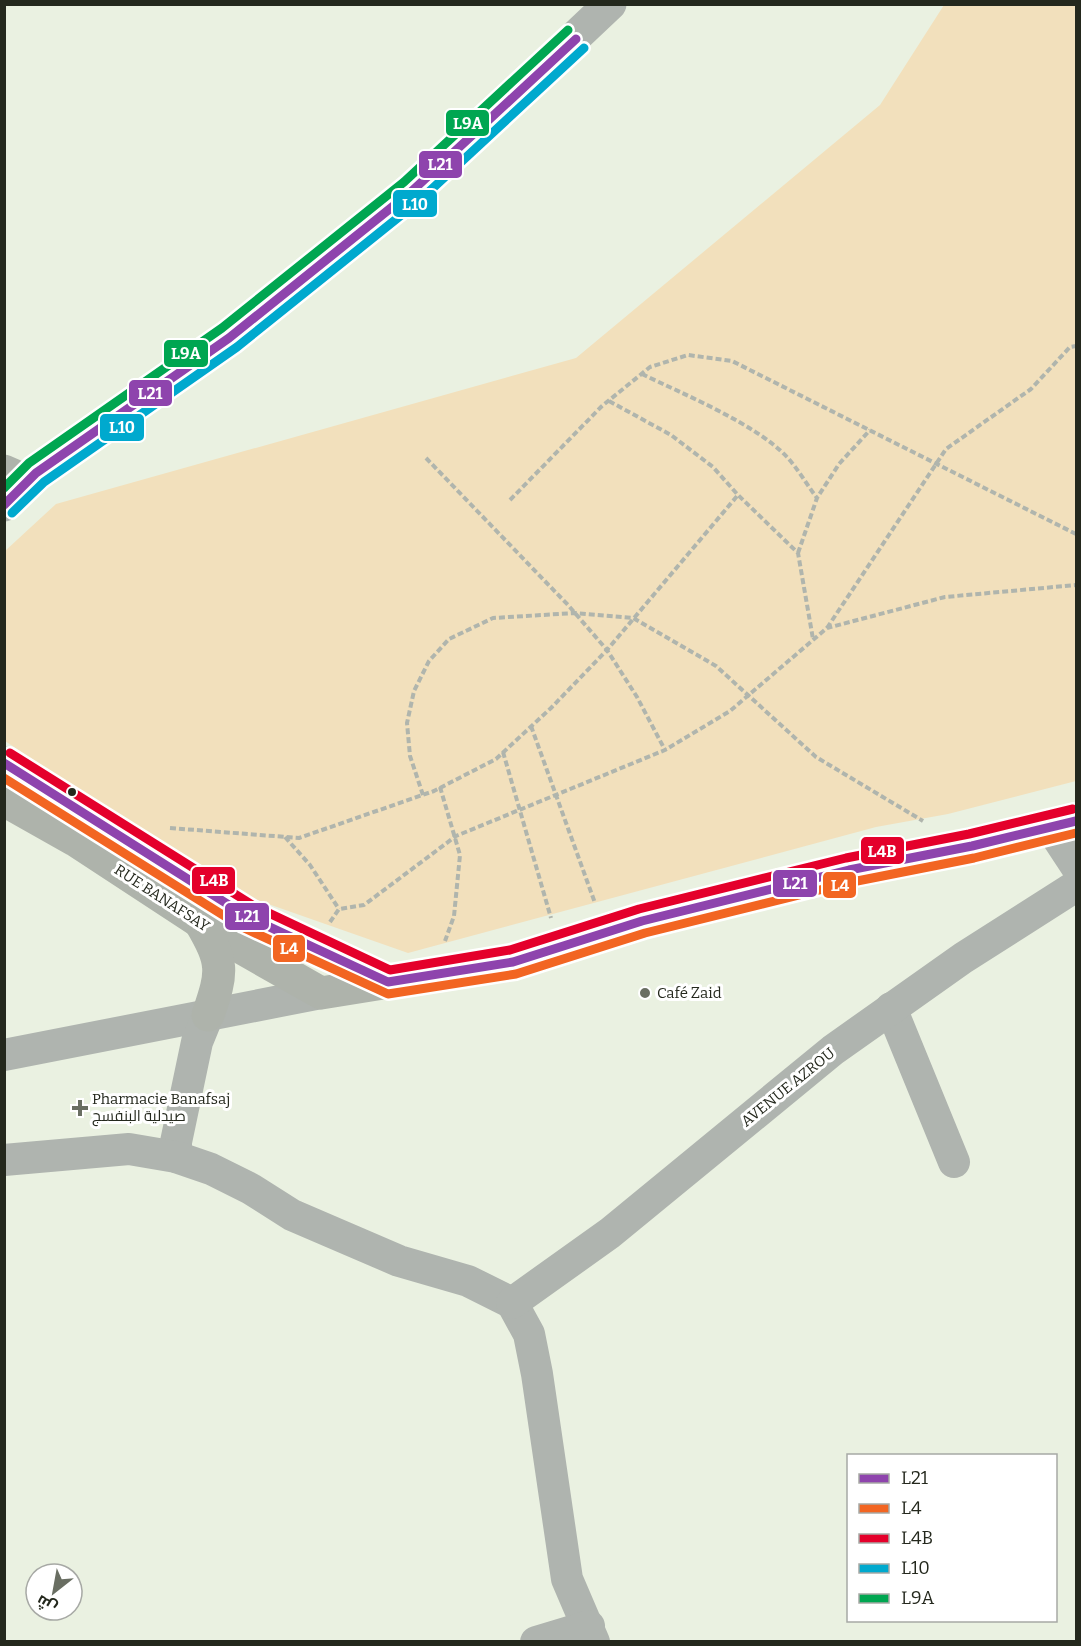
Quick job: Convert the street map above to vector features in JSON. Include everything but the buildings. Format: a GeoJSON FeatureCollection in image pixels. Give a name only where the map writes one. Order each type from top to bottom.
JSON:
{"type":"FeatureCollection","features":[{"type":"Feature","properties":{"kind":"main road","name":"RUE BANAFSAY"},"geometry":{"type":"LineString","coordinates":[[4,763],[248,917],[388,982]]}},
{"type":"Feature","properties":{"kind":"main road","name":"RUE BANAFSAY"},"geometry":{"type":"LineString","coordinates":[[4,800],[75,840],[200,922],[321,993]]}},
{"type":"Feature","properties":{"kind":"main road"},"geometry":{"type":"LineString","coordinates":[[321,993],[513,962],[605,933],[849,870],[1064,825]]}},
{"type":"Feature","properties":{"kind":"main road"},"geometry":{"type":"LineString","coordinates":[[200,922],[216,949],[220,964],[219,979],[208,1016]]}},
{"type":"Feature","properties":{"kind":"street"},"geometry":{"type":"LineString","coordinates":[[14,482],[229,338],[412,191],[610,4]]}},
{"type":"Feature","properties":{"kind":"street"},"geometry":{"type":"LineString","coordinates":[[1064,825],[1077,866]]}},
{"type":"Feature","properties":{"kind":"street","name":"AVENUE AZROU"},"geometry":{"type":"LineString","coordinates":[[512,1303],[610,1233],[833,1050],[963,958],[1077,886]]}},
{"type":"Feature","properties":{"kind":"street"},"geometry":{"type":"LineString","coordinates":[[4,1055],[321,993]]}},
{"type":"Feature","properties":{"kind":"street"},"geometry":{"type":"LineString","coordinates":[[891,1008],[954,1162]]}},
{"type":"Feature","properties":{"kind":"street"},"geometry":{"type":"LineString","coordinates":[[176,1157],[176,1142],[197,1042],[208,1016]]}},
{"type":"Feature","properties":{"kind":"street"},"geometry":{"type":"LineString","coordinates":[[4,1160],[129,1149],[176,1157],[211,1169],[314,1225],[399,1261],[468,1281],[512,1303],[529,1334],[537,1374],[567,1579],[591,1634],[536,1641]]}},
{"type":"Feature","properties":{"kind":"path"},"geometry":{"type":"LineString","coordinates":[[311,948],[339,909],[364,905],[456,836],[520,807],[665,750],[730,711],[827,628],[946,448],[1031,389],[1070,347],[1077,346]]}},
{"type":"Feature","properties":{"kind":"path"},"geometry":{"type":"LineString","coordinates":[[510,500],[609,401],[642,374],[651,367],[688,355],[732,361],[1077,534]]}},
{"type":"Feature","properties":{"kind":"path"},"geometry":{"type":"LineString","coordinates":[[642,374],[711,407],[763,438],[787,456],[817,498]]}},
{"type":"Feature","properties":{"kind":"path"},"geometry":{"type":"LineString","coordinates":[[609,401],[671,435],[713,467],[738,495],[798,553]]}},
{"type":"Feature","properties":{"kind":"path"},"geometry":{"type":"LineString","coordinates":[[813,640],[798,553],[817,498],[839,464],[870,430]]}},
{"type":"Feature","properties":{"kind":"path"},"geometry":{"type":"LineString","coordinates":[[426,458],[575,613],[606,650],[637,697],[665,750]]}},
{"type":"Feature","properties":{"kind":"path"},"geometry":{"type":"LineString","coordinates":[[165,828],[299,838],[423,795],[496,759],[606,650],[738,495]]}},
{"type":"Feature","properties":{"kind":"path"},"geometry":{"type":"LineString","coordinates":[[827,628],[945,597],[1077,585]]}},
{"type":"Feature","properties":{"kind":"path"},"geometry":{"type":"LineString","coordinates":[[423,795],[410,756],[407,723],[414,691],[429,661],[449,639],[493,618],[575,613],[633,618],[716,666],[816,757],[913,816],[972,846]]}},
{"type":"Feature","properties":{"kind":"path"},"geometry":{"type":"LineString","coordinates":[[531,726],[557,793],[605,933]]}},
{"type":"Feature","properties":{"kind":"path"},"geometry":{"type":"LineString","coordinates":[[503,752],[559,947]]}},
{"type":"Feature","properties":{"kind":"path"},"geometry":{"type":"LineString","coordinates":[[431,975],[454,916],[460,855],[440,788]]}},
{"type":"Feature","properties":{"kind":"path"},"geometry":{"type":"LineString","coordinates":[[284,837],[310,865],[339,909]]}},
{"type":"Feature","properties":{"kind":"shaded area"},"geometry":{"type":"Polygon","coordinates":[[[944,5],[1076,5],[1076,781],[948,814],[876,827],[408,953],[228,890],[5,741],[5,551],[56,504],[576,358],[880,105],[944,5]]]}},
{"type":"Feature","properties":{"kind":"transit line","name":"L9A"},"geometry":{"type":"LineString","coordinates":[[4,488],[29,463],[222,328],[404,182],[568,30]]}},
{"type":"Feature","properties":{"kind":"transit line","name":"L21"},"geometry":{"type":"LineString","coordinates":[[4,505],[36,473],[229,338],[412,191],[576,39]]}},
{"type":"Feature","properties":{"kind":"transit line","name":"L10"},"geometry":{"type":"LineString","coordinates":[[12,513],[44,482],[237,347],[420,200],[584,48]]}},
{"type":"Feature","properties":{"kind":"transit line","name":"L4B"},"geometry":{"type":"LineString","coordinates":[[10,753],[254,906],[390,970],[510,950],[639,909],[846,858],[969,834],[1073,809]]}},
{"type":"Feature","properties":{"kind":"transit line","name":"L21"},"geometry":{"type":"LineString","coordinates":[[4,763],[248,917],[388,982],[513,962],[642,921],[849,870],[972,846],[1076,821]]}},
{"type":"Feature","properties":{"kind":"transit line","name":"L4"},"geometry":{"type":"LineString","coordinates":[[4,778],[242,927],[388,994],[516,974],[645,933],[852,882],[974,858],[1076,833]]}},
{"type":"Feature","properties":{"kind":"place","name":"Café Zaid"},"geometry":{"type":"Point","coordinates":[645,993]}},
{"type":"Feature","properties":{"kind":"place","name":"Pharmacie Banafsaj صيدلية البنفسج"},"geometry":{"type":"Point","coordinates":[80,1108]}}]}
